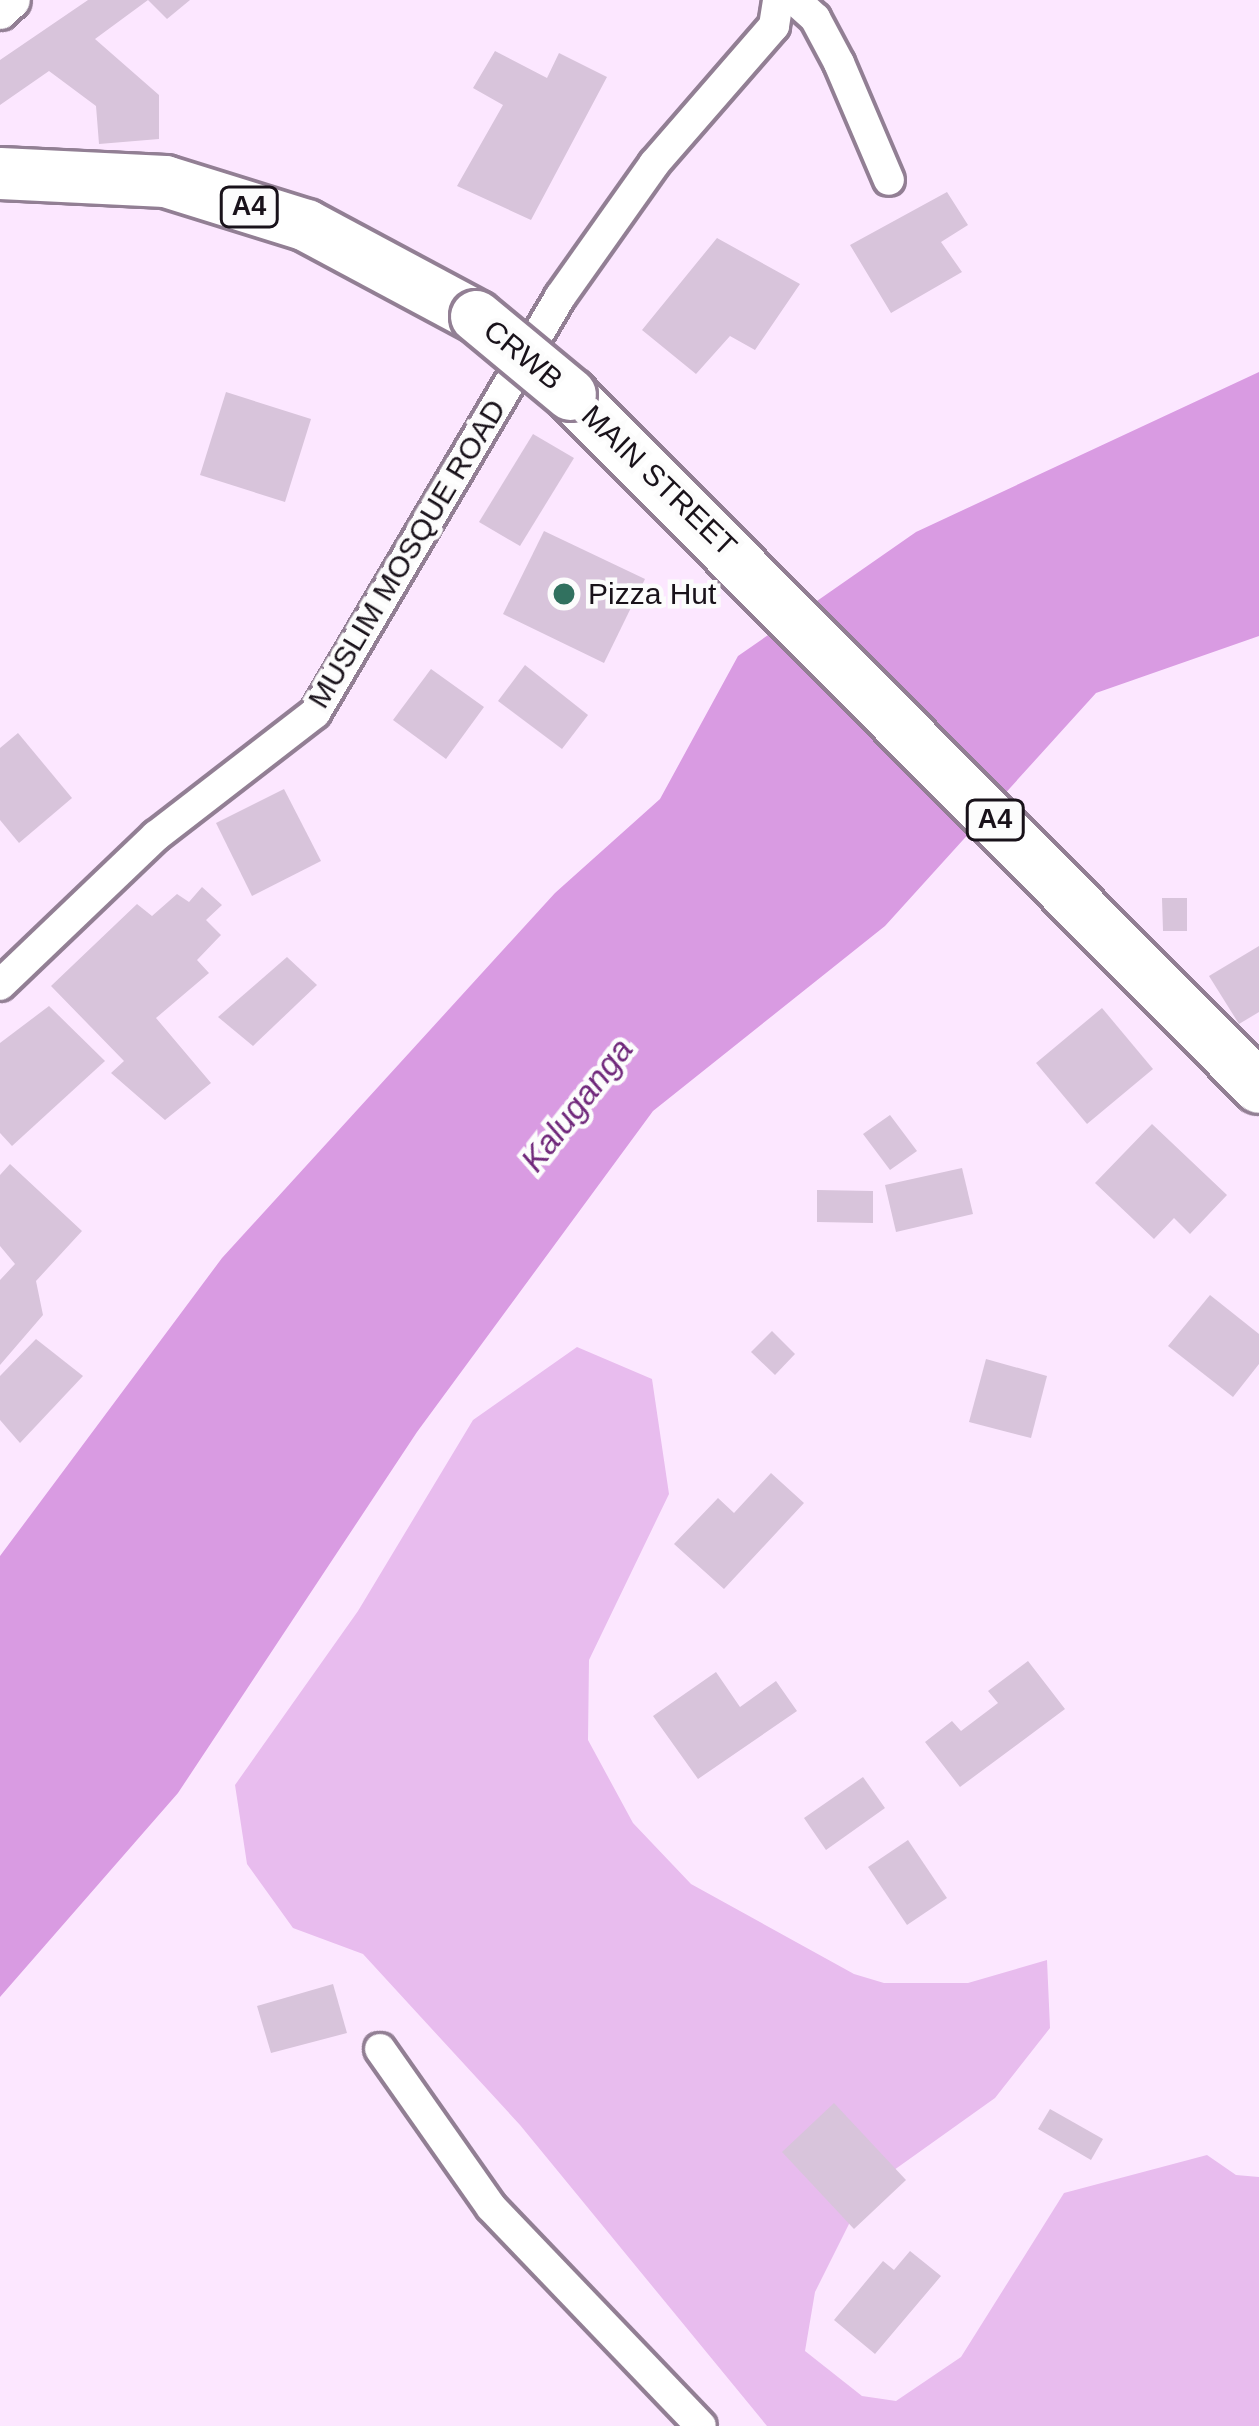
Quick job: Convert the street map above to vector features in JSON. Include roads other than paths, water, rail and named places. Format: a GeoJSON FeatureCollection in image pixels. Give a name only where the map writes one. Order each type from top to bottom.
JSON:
{"type":"FeatureCollection","features":[{"type":"Feature","properties":{"kind":"highway","name":"CRWB"},"geometry":{"type":"LineString","coordinates":[[0,173],[165,181],[306,225],[476,316],[570,394]]}},
{"type":"Feature","properties":{"kind":"highway","name":"MAIN STREET"},"geometry":{"type":"LineString","coordinates":[[570,394],[1251,1079]]}},
{"type":"Feature","properties":{"kind":"street"},"geometry":{"type":"LineString","coordinates":[[0,11],[12,0]]}},
{"type":"Feature","properties":{"kind":"street","name":"MUSLIM MOSQUE ROAD"},"geometry":{"type":"LineString","coordinates":[[0,985],[156,836],[315,713],[560,297],[654,164],[774,26],[778,0]]}},
{"type":"Feature","properties":{"kind":"street"},"geometry":{"type":"LineString","coordinates":[[795,0],[815,18],[839,63],[889,180]]}},
{"type":"Feature","properties":{"kind":"street"},"geometry":{"type":"LineString","coordinates":[[380,2049],[491,2206],[700,2426]]}},
{"type":"Feature","properties":{"kind":"water","name":"Kaluganga"},"geometry":{"type":"Polygon","coordinates":[[[1259,372],[1259,636],[1096,693],[885,926],[653,1111],[417,1432],[178,1793],[0,1997],[0,1556],[222,1258],[555,893],[660,799],[738,656],[916,532],[1259,372]]]}},
{"type":"Feature","properties":{"kind":"place","name":"Pizza Hut"},"geometry":{"type":"Point","coordinates":[564,594]}}]}
